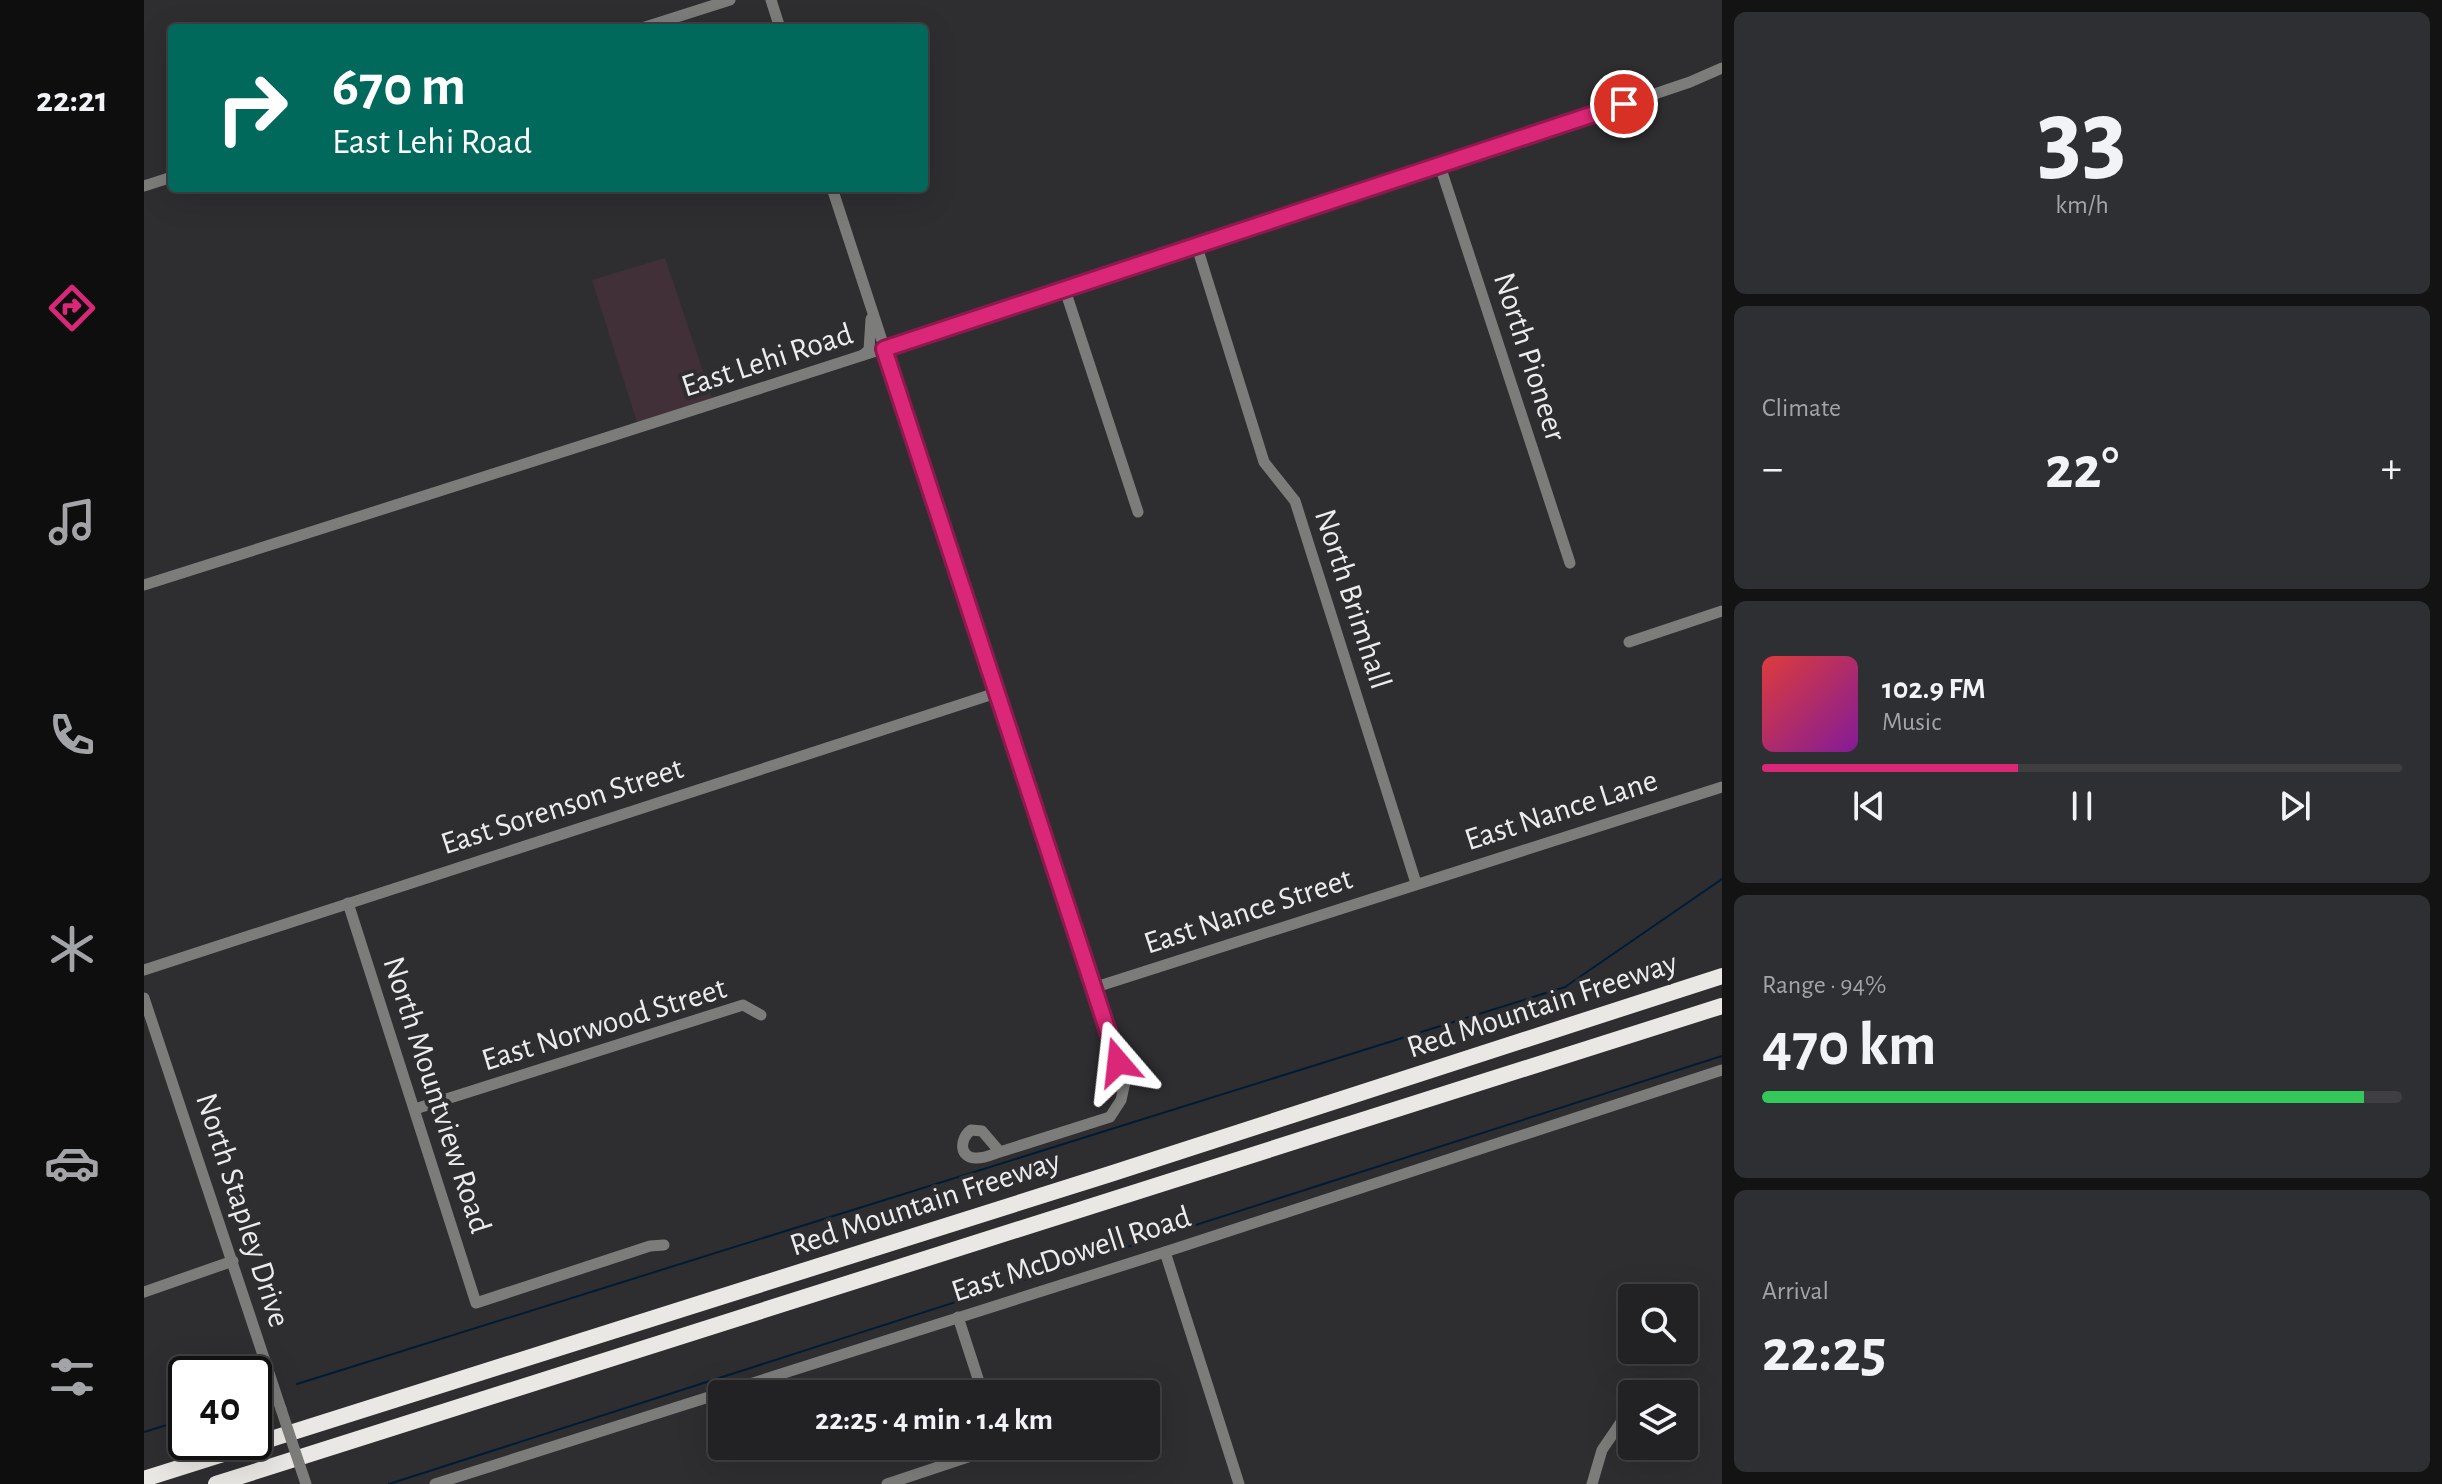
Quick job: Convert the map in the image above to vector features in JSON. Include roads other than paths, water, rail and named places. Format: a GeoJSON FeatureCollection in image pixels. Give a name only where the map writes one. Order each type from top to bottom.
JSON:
{"type":"FeatureCollection","features":[{"type":"Feature","properties":{"kind":"highway","name":"Red Mountain Freeway"},"geometry":{"type":"LineString","coordinates":[[144,1479],[1110,1174],[1722,976]]}},
{"type":"Feature","properties":{"kind":"highway","name":"Red Mountain Freeway"},"geometry":{"type":"LineString","coordinates":[[216,1484],[1722,1006]]}},
{"type":"Feature","properties":{"kind":"street"},"geometry":{"type":"LineString","coordinates":[[655,24],[730,0]]}},
{"type":"Feature","properties":{"kind":"street"},"geometry":{"type":"LineString","coordinates":[[771,0],[779,24]]}},
{"type":"Feature","properties":{"kind":"street","name":"East Lehi Road"},"geometry":{"type":"LineString","coordinates":[[144,585],[1197,247],[1681,85],[1722,68]]}},
{"type":"Feature","properties":{"kind":"street","name":"North Pioneer"},"geometry":{"type":"LineString","coordinates":[[1440,166],[1570,563]]}},
{"type":"Feature","properties":{"kind":"street"},"geometry":{"type":"LineString","coordinates":[[144,186],[168,178]]}},
{"type":"Feature","properties":{"kind":"street"},"geometry":{"type":"LineString","coordinates":[[833,192],[1125,1082],[1121,1100],[1110,1117],[1000,1152]]}},
{"type":"Feature","properties":{"kind":"street","name":"North Brimhall"},"geometry":{"type":"LineString","coordinates":[[1197,247],[1264,462],[1295,501],[1416,883]]}},
{"type":"Feature","properties":{"kind":"street"},"geometry":{"type":"LineString","coordinates":[[1065,290],[1138,512]]}},
{"type":"Feature","properties":{"kind":"street"},"geometry":{"type":"LineString","coordinates":[[861,357],[869,350],[871,337],[866,295]]}},
{"type":"Feature","properties":{"kind":"street"},"geometry":{"type":"LineString","coordinates":[[1629,642],[1722,611]]}},
{"type":"Feature","properties":{"kind":"street","name":"East Sorenson Street"},"geometry":{"type":"LineString","coordinates":[[144,970],[996,693]]}},
{"type":"Feature","properties":{"kind":"street","name":"East Nance Lane"},"geometry":{"type":"LineString","coordinates":[[1416,883],[1722,787]]}},
{"type":"Feature","properties":{"kind":"street","name":"East Nance Street"},"geometry":{"type":"LineString","coordinates":[[1096,987],[1416,883]]}},
{"type":"Feature","properties":{"kind":"street","name":"North Mountview Road"},"geometry":{"type":"LineString","coordinates":[[348,903],[476,1303],[650,1246],[664,1245]]}},
{"type":"Feature","properties":{"kind":"street","name":"North Stapley Drive"},"geometry":{"type":"LineString","coordinates":[[144,998],[306,1484]]}},
{"type":"Feature","properties":{"kind":"street","name":"East Norwood Street"},"geometry":{"type":"LineString","coordinates":[[415,1109],[743,1005],[761,1015]]}},
{"type":"Feature","properties":{"kind":"street","name":"East McDowell Road"},"geometry":{"type":"LineString","coordinates":[[435,1484],[1165,1252],[1722,1070]]}},
{"type":"Feature","properties":{"kind":"street"},"geometry":{"type":"LineString","coordinates":[[1165,1252],[1239,1484]]}},
{"type":"Feature","properties":{"kind":"street"},"geometry":{"type":"LineString","coordinates":[[144,1292],[233,1261]]}},
{"type":"Feature","properties":{"kind":"street"},"geometry":{"type":"LineString","coordinates":[[958,1317],[978,1380]]}},
{"type":"Feature","properties":{"kind":"street"},"geometry":{"type":"LineString","coordinates":[[1592,1484],[1602,1450],[1618,1427]]}},
{"type":"Feature","properties":{"kind":"street"},"geometry":{"type":"LineString","coordinates":[[887,1484],[959,1460]]}},
{"type":"Feature","properties":{"kind":"waterway"},"geometry":{"type":"LineString","coordinates":[[297,1384],[1565,987],[1722,879]]}},
{"type":"Feature","properties":{"kind":"waterway"},"geometry":{"type":"LineString","coordinates":[[389,1484],[1722,1056]]}},
{"type":"Feature","properties":{"kind":"waterway"},"geometry":{"type":"LineString","coordinates":[[144,1432],[168,1425]]}}]}
